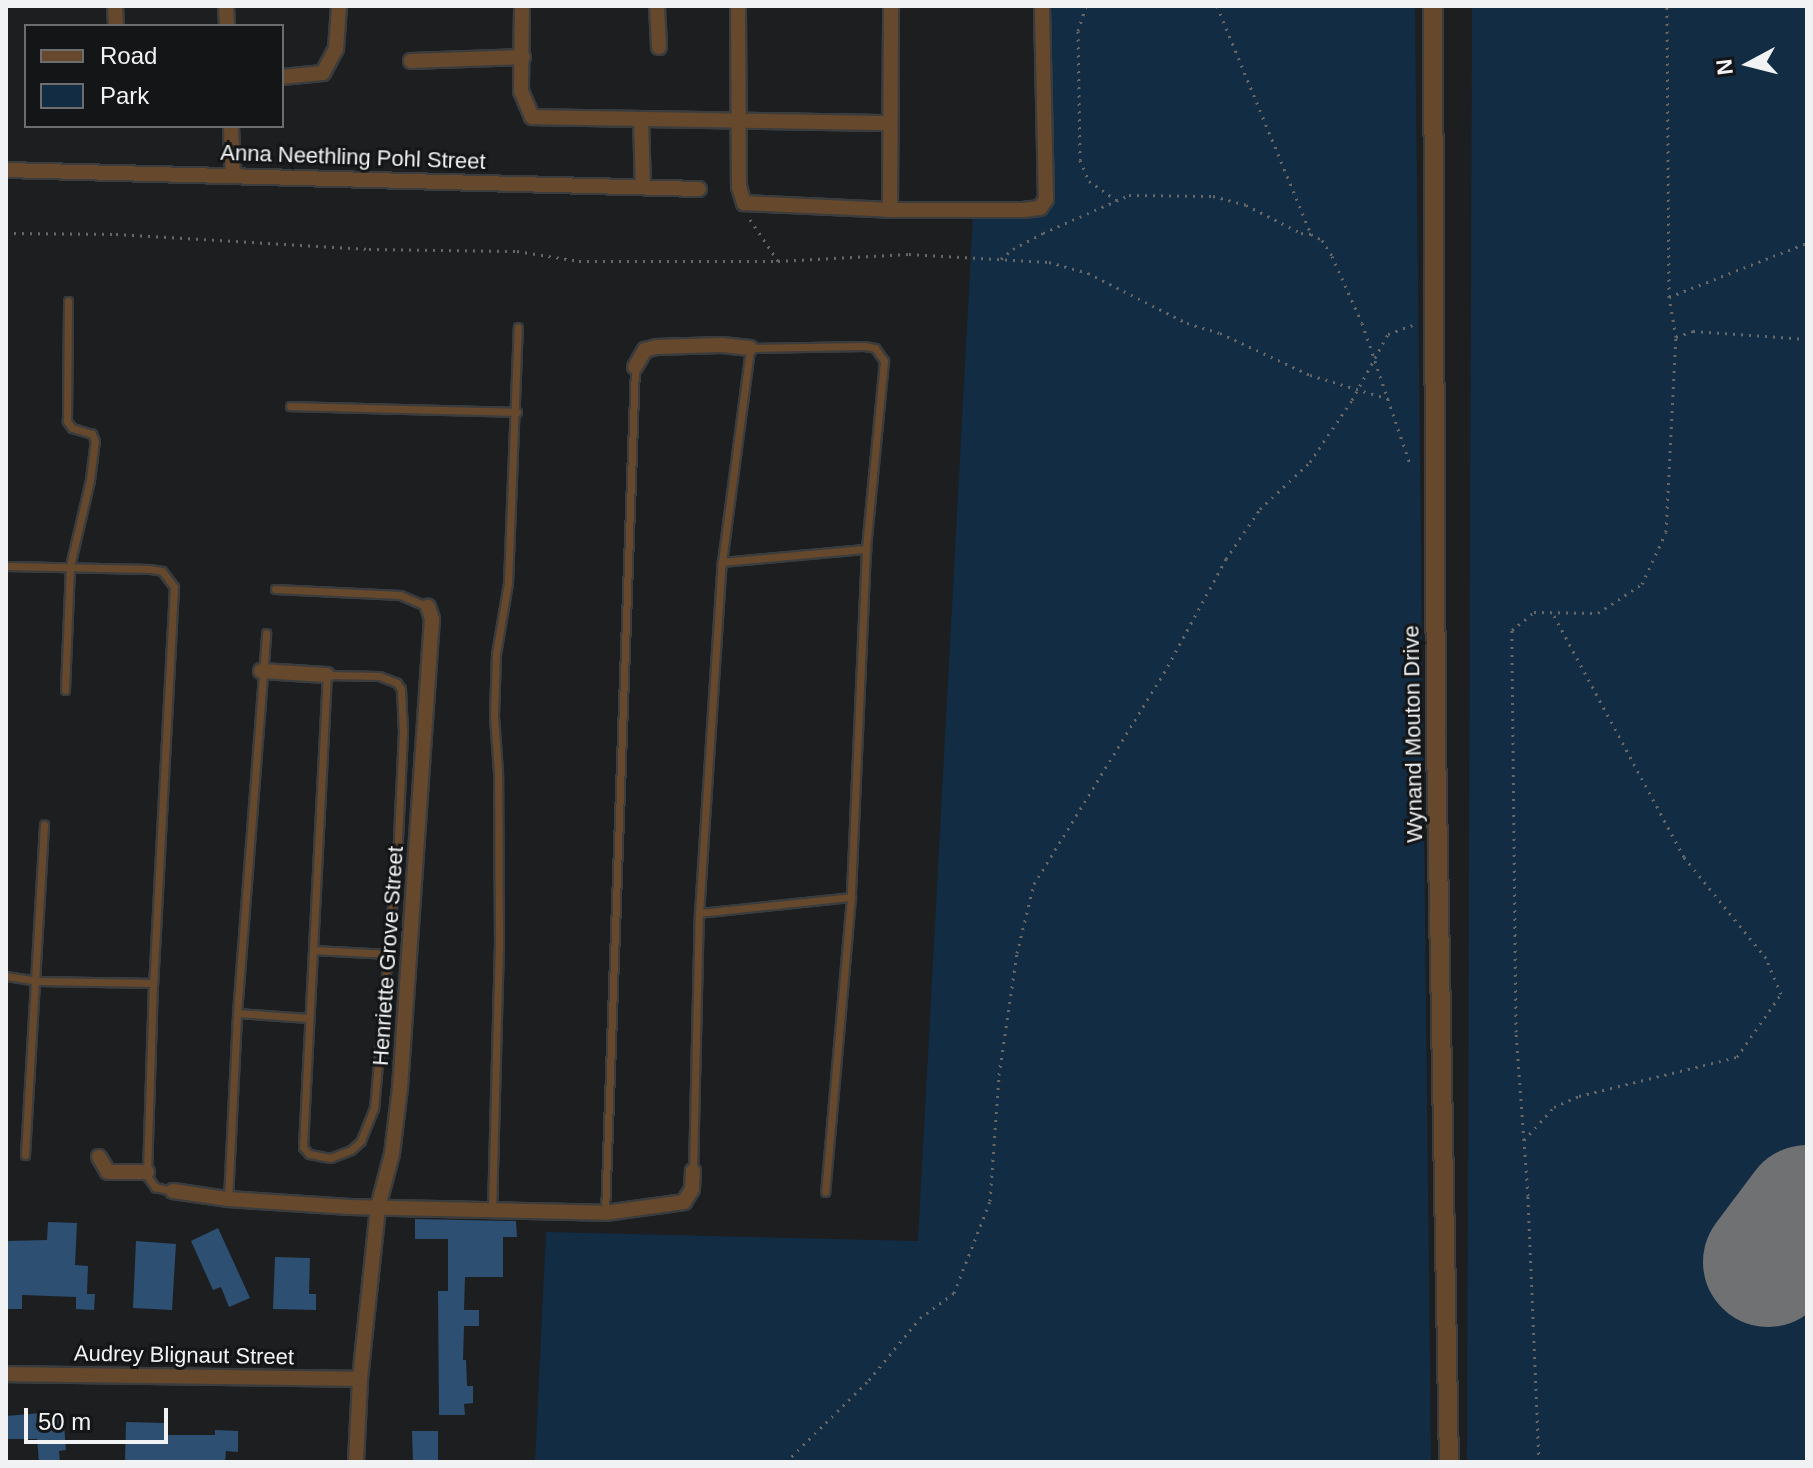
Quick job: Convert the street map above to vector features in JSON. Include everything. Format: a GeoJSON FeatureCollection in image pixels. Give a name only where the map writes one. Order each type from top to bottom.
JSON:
{"type":"FeatureCollection","features":[{"type":"Feature","properties":{"kind":"street"},"geometry":{"type":"LineString","coordinates":[[284,77],[323,73],[336,49],[339,6]]}},
{"type":"Feature","properties":{"kind":"street"},"geometry":{"type":"LineString","coordinates":[[522,6],[521,91],[532,117],[889,123]]}},
{"type":"Feature","properties":{"kind":"street"},"geometry":{"type":"LineString","coordinates":[[657,6],[659,47]]}},
{"type":"Feature","properties":{"kind":"street"},"geometry":{"type":"LineString","coordinates":[[738,6],[739,187],[748,205],[890,210],[1023,210],[1043,206],[1046,190],[1042,6]]}},
{"type":"Feature","properties":{"kind":"street"},"geometry":{"type":"LineString","coordinates":[[890,210],[891,6]]}},
{"type":"Feature","properties":{"kind":"street","name":"Wynand Mouton Drive"},"geometry":{"type":"LineString","coordinates":[[1433,6],[1436,741],[1449,1462]]}},
{"type":"Feature","properties":{"kind":"street"},"geometry":{"type":"LineString","coordinates":[[411,61],[523,57]]}},
{"type":"Feature","properties":{"kind":"street"},"geometry":{"type":"LineString","coordinates":[[641,120],[643,187]]}},
{"type":"Feature","properties":{"kind":"street"},"geometry":{"type":"LineString","coordinates":[[231,128],[233,176]]}},
{"type":"Feature","properties":{"kind":"street","name":"Anna Neethling Pohl Street"},"geometry":{"type":"LineString","coordinates":[[6,170],[699,189]]}},
{"type":"Feature","properties":{"kind":"street"},"geometry":{"type":"LineString","coordinates":[[635,367],[645,350],[656,347],[722,345],[750,348]]}},
{"type":"Feature","properties":{"kind":"street","name":"Henriette Grove Street"},"geometry":{"type":"LineString","coordinates":[[356,1462],[360,1379],[378,1207],[392,1154],[400,1088],[432,619],[428,607]]}},
{"type":"Feature","properties":{"kind":"street"},"geometry":{"type":"LineString","coordinates":[[261,671],[327,675]]}},
{"type":"Feature","properties":{"kind":"street"},"geometry":{"type":"LineString","coordinates":[[99,1157],[108,1172],[147,1172]]}},
{"type":"Feature","properties":{"kind":"street"},"geometry":{"type":"LineString","coordinates":[[173,1191],[228,1199],[378,1207],[605,1213],[684,1202],[692,1189],[693,1171]]}},
{"type":"Feature","properties":{"kind":"street","name":"Audrey Blignaut Street"},"geometry":{"type":"LineString","coordinates":[[6,1374],[360,1379]]}},
{"type":"Feature","properties":{"kind":"lane"},"geometry":{"type":"LineString","coordinates":[[65,690],[70,566],[90,480],[95,441],[92,434],[72,428],[67,421],[68,301]]}},
{"type":"Feature","properties":{"kind":"lane"},"geometry":{"type":"LineString","coordinates":[[492,1210],[499,946],[496,654],[508,583],[518,327]]}},
{"type":"Feature","properties":{"kind":"lane"},"geometry":{"type":"LineString","coordinates":[[693,1171],[699,913],[722,562],[750,348],[864,346],[881,353],[884,361],[866,549],[851,897],[825,1192]]}},
{"type":"Feature","properties":{"kind":"lane"},"geometry":{"type":"LineString","coordinates":[[605,1213],[635,367]]}},
{"type":"Feature","properties":{"kind":"lane"},"geometry":{"type":"LineString","coordinates":[[290,406],[517,412]]}},
{"type":"Feature","properties":{"kind":"lane"},"geometry":{"type":"LineString","coordinates":[[722,562],[866,549]]}},
{"type":"Feature","properties":{"kind":"lane"},"geometry":{"type":"LineString","coordinates":[[6,566],[162,571],[174,587],[153,983],[147,1172],[155,1187],[173,1191]]}},
{"type":"Feature","properties":{"kind":"lane","name":"Henriette Grove Street"},"geometry":{"type":"LineString","coordinates":[[275,589],[400,595],[428,607]]}},
{"type":"Feature","properties":{"kind":"lane"},"geometry":{"type":"LineString","coordinates":[[228,1199],[237,1013],[266,633]]}},
{"type":"Feature","properties":{"kind":"lane"},"geometry":{"type":"LineString","coordinates":[[327,675],[379,676],[397,683],[401,689],[403,732],[389,954],[374,1108],[361,1141],[340,1156],[309,1154],[303,1147],[313,950],[327,675]]}},
{"type":"Feature","properties":{"kind":"lane"},"geometry":{"type":"LineString","coordinates":[[25,1155],[38,981],[44,825]]}},
{"type":"Feature","properties":{"kind":"lane"},"geometry":{"type":"LineString","coordinates":[[699,913],[851,897]]}},
{"type":"Feature","properties":{"kind":"lane"},"geometry":{"type":"LineString","coordinates":[[313,950],[389,954]]}},
{"type":"Feature","properties":{"kind":"lane"},"geometry":{"type":"LineString","coordinates":[[6,976],[38,981],[153,983]]}},
{"type":"Feature","properties":{"kind":"lane"},"geometry":{"type":"LineString","coordinates":[[237,1013],[308,1018]]}},
{"type":"Feature","properties":{"kind":"path"},"geometry":{"type":"LineString","coordinates":[[1086,6],[1078,31],[1080,160],[1089,181],[1117,200]]}},
{"type":"Feature","properties":{"kind":"path"},"geometry":{"type":"LineString","coordinates":[[1217,6],[1311,234]]}},
{"type":"Feature","properties":{"kind":"path"},"geometry":{"type":"LineString","coordinates":[[1539,1462],[1516,1032],[1512,630],[1534,612],[1598,613],[1642,584],[1666,532],[1676,337],[1669,297],[1667,6]]}},
{"type":"Feature","properties":{"kind":"path"},"geometry":{"type":"LineString","coordinates":[[1001,259],[1043,233],[1117,200],[1145,194],[1213,196],[1246,205],[1301,233],[1311,234],[1322,240],[1332,256],[1375,359],[1411,467]]}},
{"type":"Feature","properties":{"kind":"path"},"geometry":{"type":"LineString","coordinates":[[748,205],[749,219],[778,261]]}},
{"type":"Feature","properties":{"kind":"path"},"geometry":{"type":"LineString","coordinates":[[6,233],[132,234],[369,249],[517,251],[579,261],[778,261],[909,254],[1049,262],[1088,273],[1187,323],[1220,333],[1310,375],[1389,399]]}},
{"type":"Feature","properties":{"kind":"path"},"geometry":{"type":"LineString","coordinates":[[1669,297],[1807,243]]}},
{"type":"Feature","properties":{"kind":"path"},"geometry":{"type":"LineString","coordinates":[[786,1462],[869,1380],[920,1318],[954,1293],[990,1201],[999,1075],[1017,953],[1034,884],[1164,673],[1226,559],[1260,509],[1310,462],[1388,334],[1415,324]]}},
{"type":"Feature","properties":{"kind":"path"},"geometry":{"type":"LineString","coordinates":[[1676,337],[1693,331],[1807,339]]}},
{"type":"Feature","properties":{"kind":"path"},"geometry":{"type":"LineString","coordinates":[[1524,1140],[1554,1107],[1579,1096],[1737,1057],[1781,994],[1766,958],[1684,857],[1552,613]]}},
{"type":"Feature","properties":{"kind":"green space"},"geometry":{"type":"Polygon","coordinates":[[[1044,6],[1415,6],[1431,1462],[535,1462],[546,1232],[918,1241],[973,215],[1048,213],[1044,6]]]}},
{"type":"Feature","properties":{"kind":"green space"},"geometry":{"type":"Polygon","coordinates":[[[1472,6],[1807,6],[1807,1462],[1467,1462],[1472,6]]]}},
{"type":"Feature","properties":{"kind":"building"},"geometry":{"type":"Polygon","coordinates":[[[415,1219],[516,1221],[517,1237],[503,1237],[503,1277],[465,1277],[464,1310],[479,1310],[479,1326],[464,1326],[463,1360],[466,1360],[467,1386],[473,1386],[473,1403],[464,1404],[465,1415],[439,1415],[438,1291],[448,1291],[448,1239],[415,1239],[415,1219]]]}},
{"type":"Feature","properties":{"kind":"building"},"geometry":{"type":"Polygon","coordinates":[[[48,1222],[77,1223],[75,1265],[88,1266],[87,1294],[95,1294],[94,1310],[76,1309],[76,1297],[22,1295],[22,1309],[6,1309],[6,1241],[47,1240],[48,1222]]]}},
{"type":"Feature","properties":{"kind":"building"},"geometry":{"type":"Polygon","coordinates":[[[218,1228],[250,1298],[229,1307],[221,1287],[213,1290],[191,1241],[218,1228]]]}},
{"type":"Feature","properties":{"kind":"building"},"geometry":{"type":"Polygon","coordinates":[[[136,1241],[176,1244],[172,1310],[133,1308],[136,1241]]]}},
{"type":"Feature","properties":{"kind":"building"},"geometry":{"type":"Polygon","coordinates":[[[275,1257],[310,1258],[309,1294],[316,1294],[316,1310],[273,1309],[275,1257]]]}},
{"type":"Feature","properties":{"kind":"building"},"geometry":{"type":"Polygon","coordinates":[[[63,1411],[66,1450],[59,1451],[60,1462],[39,1462],[37,1439],[6,1439],[6,1416],[63,1411]]]}},
{"type":"Feature","properties":{"kind":"building"},"geometry":{"type":"Polygon","coordinates":[[[126,1422],[165,1423],[165,1435],[215,1435],[215,1430],[238,1431],[238,1452],[226,1451],[225,1462],[125,1462],[126,1422]]]}},
{"type":"Feature","properties":{"kind":"building"},"geometry":{"type":"Polygon","coordinates":[[[412,1431],[438,1431],[438,1462],[413,1462],[412,1431]]]}},
{"type":"Feature","properties":{"kind":"runway"},"geometry":{"type":"LineString","coordinates":[[1768,1262],[1807,1210]]}}]}
